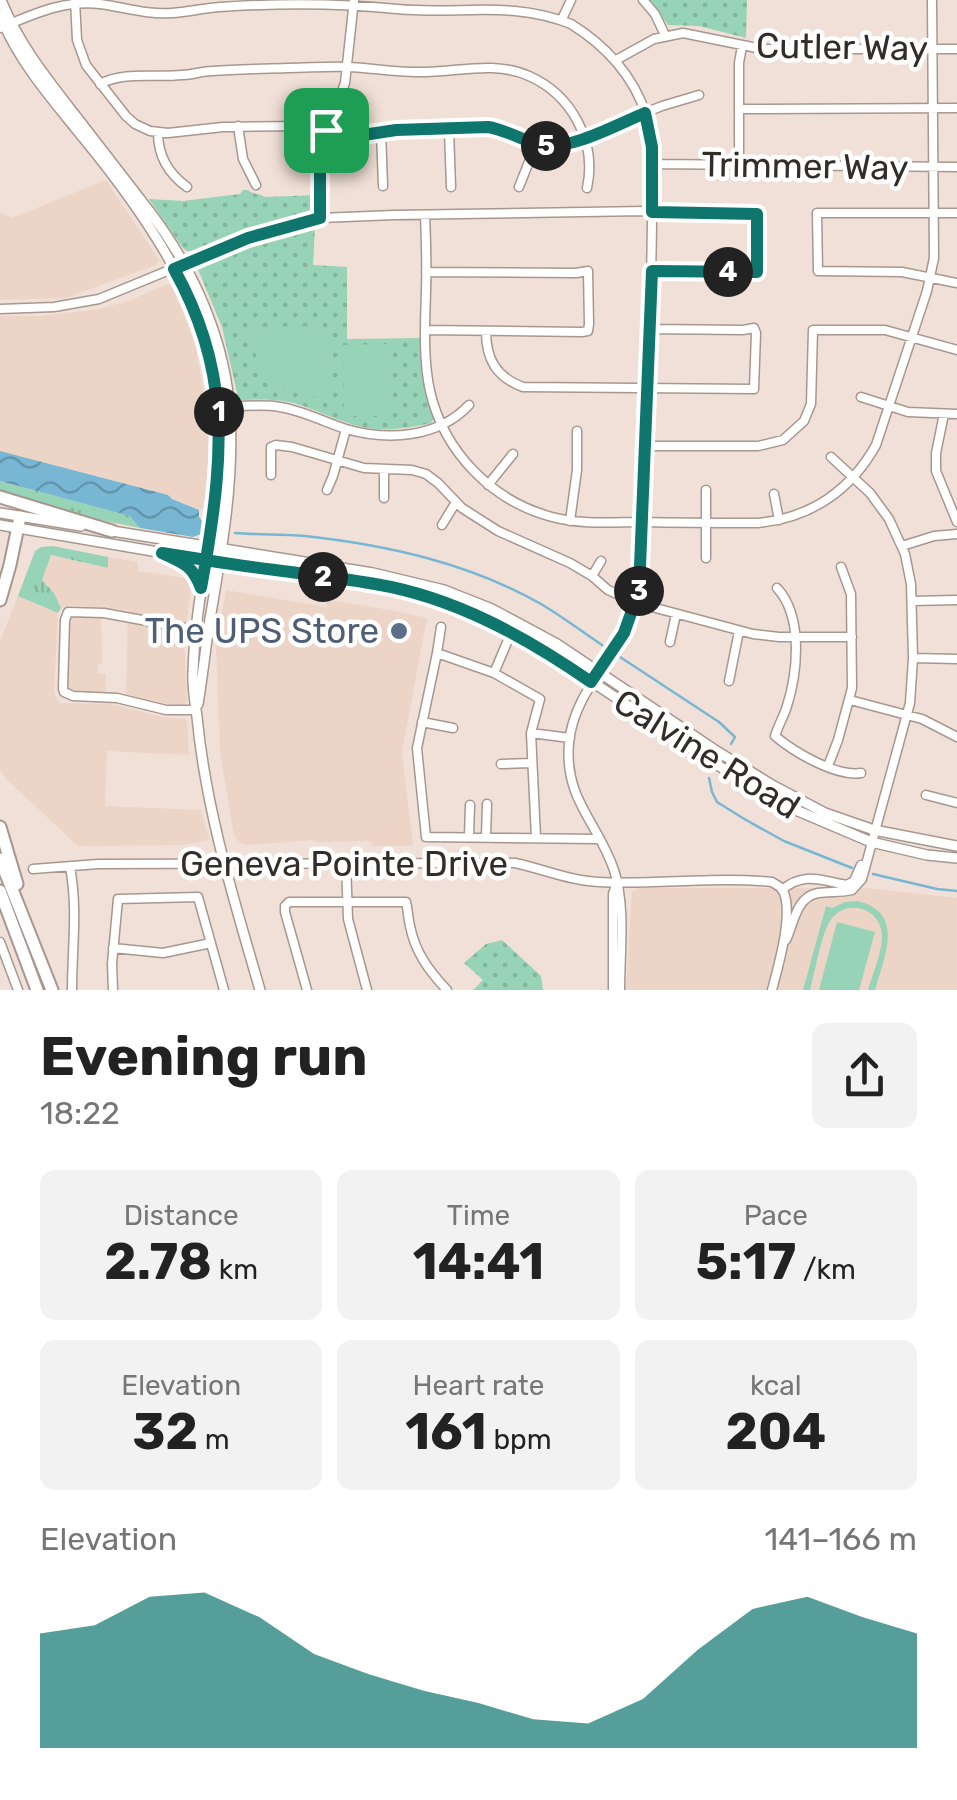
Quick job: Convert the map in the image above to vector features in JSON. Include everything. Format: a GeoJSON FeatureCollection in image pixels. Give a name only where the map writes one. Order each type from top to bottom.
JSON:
{"type":"FeatureCollection","features":[{"type":"Feature","properties":{"kind":"highway"},"geometry":{"type":"LineString","coordinates":[[0,497],[112,531]]}},
{"type":"Feature","properties":{"kind":"highway"},"geometry":{"type":"LineString","coordinates":[[0,600],[19,522]]}},
{"type":"Feature","properties":{"kind":"highway"},"geometry":{"type":"LineString","coordinates":[[0,828],[27,932]]}},
{"type":"Feature","properties":{"kind":"highway"},"geometry":{"type":"LineString","coordinates":[[0,860],[52,990]]}},
{"type":"Feature","properties":{"kind":"highway"},"geometry":{"type":"LineString","coordinates":[[0,891],[37,990]]}},
{"type":"Feature","properties":{"kind":"main road"},"geometry":{"type":"LineString","coordinates":[[1,0],[4,23],[36,79],[108,168],[174,269],[212,360],[224,408],[219,474],[196,630],[193,692],[208,800],[260,990]]}},
{"type":"Feature","properties":{"kind":"main road"},"geometry":{"type":"LineString","coordinates":[[4,23],[153,216],[185,264],[219,349],[230,463],[196,710]]}},
{"type":"Feature","properties":{"kind":"main road"},"geometry":{"type":"LineString","coordinates":[[0,514],[19,522]]}},
{"type":"Feature","properties":{"kind":"main road","name":"Calvine Road"},"geometry":{"type":"LineString","coordinates":[[19,522],[219,563],[378,584],[451,605],[487,619],[564,663],[762,794],[869,847],[957,858]]}},
{"type":"Feature","properties":{"kind":"main road","name":"Calvine Road"},"geometry":{"type":"LineString","coordinates":[[0,525],[19,522],[112,531],[373,572],[444,590],[512,619],[557,644],[716,750],[825,813],[874,830],[957,846]]}},
{"type":"Feature","properties":{"kind":"main road"},"geometry":{"type":"LineString","coordinates":[[162,553],[195,572],[201,588]]}},
{"type":"Feature","properties":{"kind":"street"},"geometry":{"type":"LineString","coordinates":[[562,19],[571,0]]}},
{"type":"Feature","properties":{"kind":"street"},"geometry":{"type":"LineString","coordinates":[[616,60],[666,35],[643,0]]}},
{"type":"Feature","properties":{"kind":"street"},"geometry":{"type":"LineString","coordinates":[[425,215],[430,391],[442,424],[462,459],[488,485],[523,506],[570,520],[758,523],[813,508],[844,488],[876,445],[930,278],[934,258],[932,0]]}},
{"type":"Feature","properties":{"kind":"street"},"geometry":{"type":"LineString","coordinates":[[4,23],[75,1],[150,13],[172,13],[220,3],[354,2],[416,10],[502,2],[562,19],[594,40],[630,80],[645,113],[652,164],[641,575],[636,603],[620,640],[591,682],[574,719],[568,759],[578,802],[617,882],[613,894],[616,990]]}},
{"type":"Feature","properties":{"kind":"street"},"geometry":{"type":"LineString","coordinates":[[75,1],[78,46],[86,65],[130,120],[158,133],[238,126],[303,126],[350,137],[381,132],[495,128],[536,144],[564,145],[699,95]]}},
{"type":"Feature","properties":{"kind":"street"},"geometry":{"type":"LineString","coordinates":[[320,218],[320,160],[348,67],[354,2]]}},
{"type":"Feature","properties":{"kind":"street","name":"Cutler Way"},"geometry":{"type":"LineString","coordinates":[[666,35],[694,34],[779,50],[957,49]]}},
{"type":"Feature","properties":{"kind":"street"},"geometry":{"type":"LineString","coordinates":[[740,164],[742,46]]}},
{"type":"Feature","properties":{"kind":"street"},"geometry":{"type":"LineString","coordinates":[[100,84],[120,76],[179,76],[208,71],[348,67],[447,72],[491,67],[519,72],[560,96],[577,118],[590,164],[587,188]]}},
{"type":"Feature","properties":{"kind":"street"},"geometry":{"type":"LineString","coordinates":[[739,109],[957,108]]}},
{"type":"Feature","properties":{"kind":"street"},"geometry":{"type":"LineString","coordinates":[[238,126],[242,154],[256,185]]}},
{"type":"Feature","properties":{"kind":"street"},"geometry":{"type":"LineString","coordinates":[[449,130],[450,187]]}},
{"type":"Feature","properties":{"kind":"street"},"geometry":{"type":"LineString","coordinates":[[381,132],[383,186]]}},
{"type":"Feature","properties":{"kind":"street"},"geometry":{"type":"LineString","coordinates":[[158,133],[164,162],[188,187]]}},
{"type":"Feature","properties":{"kind":"street"},"geometry":{"type":"LineString","coordinates":[[519,187],[536,144]]}},
{"type":"Feature","properties":{"kind":"street","name":"Trimmer Way"},"geometry":{"type":"LineString","coordinates":[[652,164],[957,167]]}},
{"type":"Feature","properties":{"kind":"street"},"geometry":{"type":"LineString","coordinates":[[957,214],[818,213],[818,271],[896,271],[957,283]]}},
{"type":"Feature","properties":{"kind":"street"},"geometry":{"type":"LineString","coordinates":[[0,309],[38,309],[108,296],[248,238],[320,218],[757,214],[757,272],[652,271]]}},
{"type":"Feature","properties":{"kind":"street"},"geometry":{"type":"LineString","coordinates":[[426,272],[588,271],[590,278],[588,331],[426,330]]}},
{"type":"Feature","properties":{"kind":"street"},"geometry":{"type":"LineString","coordinates":[[486,331],[494,367],[507,380],[530,388],[754,389],[754,328],[650,330]]}},
{"type":"Feature","properties":{"kind":"street"},"geometry":{"type":"LineString","coordinates":[[644,446],[758,446],[778,442],[795,431],[809,410],[813,330],[878,330],[957,350]]}},
{"type":"Feature","properties":{"kind":"street"},"geometry":{"type":"LineString","coordinates":[[861,397],[914,413],[957,414]]}},
{"type":"Feature","properties":{"kind":"street"},"geometry":{"type":"LineString","coordinates":[[224,408],[277,406],[346,429],[396,435],[421,433],[454,419],[468,405]]}},
{"type":"Feature","properties":{"kind":"street"},"geometry":{"type":"LineString","coordinates":[[944,414],[936,471],[957,522]]}},
{"type":"Feature","properties":{"kind":"street"},"geometry":{"type":"LineString","coordinates":[[326,490],[346,429]]}},
{"type":"Feature","properties":{"kind":"street"},"geometry":{"type":"LineString","coordinates":[[570,520],[578,458],[577,432]]}},
{"type":"Feature","properties":{"kind":"street"},"geometry":{"type":"LineString","coordinates":[[271,474],[271,447],[276,445],[384,471],[412,470],[426,474],[456,502],[498,531],[556,556],[636,603],[753,634],[852,637]]}},
{"type":"Feature","properties":{"kind":"street"},"geometry":{"type":"LineString","coordinates":[[488,485],[513,454]]}},
{"type":"Feature","properties":{"kind":"street"},"geometry":{"type":"LineString","coordinates":[[772,990],[785,941],[806,898],[818,893],[847,892],[862,880],[912,691],[912,601],[902,546],[880,506],[832,457]]}},
{"type":"Feature","properties":{"kind":"street"},"geometry":{"type":"LineString","coordinates":[[384,471],[384,498]]}},
{"type":"Feature","properties":{"kind":"street"},"geometry":{"type":"LineString","coordinates":[[706,490],[706,558]]}},
{"type":"Feature","properties":{"kind":"street"},"geometry":{"type":"LineString","coordinates":[[774,494],[779,520]]}},
{"type":"Feature","properties":{"kind":"street"},"geometry":{"type":"LineString","coordinates":[[442,525],[456,502]]}},
{"type":"Feature","properties":{"kind":"street"},"geometry":{"type":"LineString","coordinates":[[902,546],[957,534]]}},
{"type":"Feature","properties":{"kind":"street"},"geometry":{"type":"LineString","coordinates":[[592,576],[601,561]]}},
{"type":"Feature","properties":{"kind":"street"},"geometry":{"type":"LineString","coordinates":[[828,766],[852,688],[851,594],[841,566]]}},
{"type":"Feature","properties":{"kind":"street"},"geometry":{"type":"LineString","coordinates":[[777,588],[791,610],[794,637],[791,688],[775,736],[828,766],[848,774],[861,773]]}},
{"type":"Feature","properties":{"kind":"street"},"geometry":{"type":"LineString","coordinates":[[912,601],[957,600]]}},
{"type":"Feature","properties":{"kind":"street"},"geometry":{"type":"LineString","coordinates":[[196,630],[104,613],[68,612],[63,677],[64,692],[73,696],[117,698],[166,710],[196,710]]}},
{"type":"Feature","properties":{"kind":"street"},"geometry":{"type":"LineString","coordinates":[[670,642],[676,614]]}},
{"type":"Feature","properties":{"kind":"street"},"geometry":{"type":"LineString","coordinates":[[441,627],[417,749],[426,837],[598,838]]}},
{"type":"Feature","properties":{"kind":"street"},"geometry":{"type":"LineString","coordinates":[[729,680],[739,631]]}},
{"type":"Feature","properties":{"kind":"street"},"geometry":{"type":"LineString","coordinates":[[494,673],[511,633]]}},
{"type":"Feature","properties":{"kind":"street"},"geometry":{"type":"LineString","coordinates":[[437,653],[494,673],[540,698],[531,733],[536,838]]}},
{"type":"Feature","properties":{"kind":"street"},"geometry":{"type":"LineString","coordinates":[[912,658],[957,658]]}},
{"type":"Feature","properties":{"kind":"street"},"geometry":{"type":"LineString","coordinates":[[850,700],[931,723],[957,737]]}},
{"type":"Feature","properties":{"kind":"street"},"geometry":{"type":"LineString","coordinates":[[422,722],[453,728]]}},
{"type":"Feature","properties":{"kind":"street"},"geometry":{"type":"LineString","coordinates":[[531,733],[570,738]]}},
{"type":"Feature","properties":{"kind":"street"},"geometry":{"type":"LineString","coordinates":[[502,764],[532,762]]}},
{"type":"Feature","properties":{"kind":"street"},"geometry":{"type":"LineString","coordinates":[[926,795],[957,803]]}},
{"type":"Feature","properties":{"kind":"street"},"geometry":{"type":"LineString","coordinates":[[469,837],[470,804]]}},
{"type":"Feature","properties":{"kind":"street"},"geometry":{"type":"LineString","coordinates":[[486,837],[487,804]]}},
{"type":"Feature","properties":{"kind":"street"},"geometry":{"type":"LineString","coordinates":[[785,941],[782,890],[792,882],[810,878],[850,884],[869,847]]}},
{"type":"Feature","properties":{"kind":"street"},"geometry":{"type":"LineString","coordinates":[[346,862],[347,903],[367,990]]}},
{"type":"Feature","properties":{"kind":"street","name":"Geneva Pointe Drive"},"geometry":{"type":"LineString","coordinates":[[32,869],[98,864],[515,863],[584,881],[766,882],[782,890]]}},
{"type":"Feature","properties":{"kind":"street"},"geometry":{"type":"LineString","coordinates":[[70,868],[76,924],[72,990]]}},
{"type":"Feature","properties":{"kind":"street"},"geometry":{"type":"LineString","coordinates":[[114,990],[112,948],[118,899],[148,897],[198,897],[224,990]]}},
{"type":"Feature","properties":{"kind":"street"},"geometry":{"type":"LineString","coordinates":[[306,990],[285,906],[291,902],[407,903],[409,926],[417,948],[446,990]]}},
{"type":"Feature","properties":{"kind":"street"},"geometry":{"type":"LineString","coordinates":[[0,942],[18,990]]}},
{"type":"Feature","properties":{"kind":"street"},"geometry":{"type":"LineString","coordinates":[[112,948],[163,953],[210,942]]}},
{"type":"Feature","properties":{"kind":"street"},"geometry":{"type":"LineString","coordinates":[[430,988],[438,981]]}},
{"type":"Feature","properties":{"kind":"shaded area"},"geometry":{"type":"Polygon","coordinates":[[[106,180],[159,260],[156,265],[65,298],[0,300],[0,212],[12,218],[106,180]]]}},
{"type":"Feature","properties":{"kind":"shaded area"},"geometry":{"type":"Polygon","coordinates":[[[172,285],[195,343],[204,395],[201,399],[208,421],[209,461],[204,508],[199,510],[168,495],[0,451],[0,316],[99,309],[172,285]]]}},
{"type":"Feature","properties":{"kind":"shaded area"},"geometry":{"type":"Polygon","coordinates":[[[51,555],[107,568],[108,557],[138,562],[138,571],[190,579],[184,639],[185,705],[156,703],[126,694],[128,610],[70,605],[61,608],[42,580],[51,555]]]}},
{"type":"Feature","properties":{"kind":"shaded area"},"geometry":{"type":"Polygon","coordinates":[[[226,590],[326,607],[327,600],[427,618],[402,752],[413,846],[372,846],[371,841],[246,845],[239,842],[234,835],[220,751],[216,646],[226,590]]]}},
{"type":"Feature","properties":{"kind":"shaded area"},"geometry":{"type":"Polygon","coordinates":[[[18,596],[58,613],[54,693],[60,703],[110,704],[187,721],[189,755],[107,751],[105,806],[201,810],[209,840],[184,845],[78,846],[7,780],[0,770],[0,641],[18,596]]]}},
{"type":"Feature","properties":{"kind":"shaded area"},"geometry":{"type":"Polygon","coordinates":[[[74,614],[101,615],[102,664],[98,665],[98,673],[106,674],[105,695],[70,692],[65,687],[68,619],[74,614]]]}},
{"type":"Feature","properties":{"kind":"shaded area"},"geometry":{"type":"Polygon","coordinates":[[[638,888],[866,888],[957,898],[957,990],[626,990],[632,892],[638,888]]]}},
{"type":"Feature","properties":{"kind":"green space"},"geometry":{"type":"Polygon","coordinates":[[[650,0],[747,0],[746,38],[699,26],[668,25],[650,0]]]}},
{"type":"Feature","properties":{"kind":"green space"},"geometry":{"type":"Polygon","coordinates":[[[243,190],[265,197],[316,195],[316,208],[312,213],[266,224],[193,252],[183,248],[149,199],[183,201],[240,194],[243,190]]]}},
{"type":"Feature","properties":{"kind":"green space"},"geometry":{"type":"Polygon","coordinates":[[[315,226],[313,265],[347,267],[347,339],[424,338],[427,388],[435,417],[431,423],[397,429],[371,428],[295,404],[238,397],[222,327],[197,267],[269,237],[315,226]]]}},
{"type":"Feature","properties":{"kind":"green space"},"geometry":{"type":"Polygon","coordinates":[[[320,326],[328,331],[328,398],[294,391],[274,380],[259,363],[252,327],[320,326]]]}},
{"type":"Feature","properties":{"kind":"green space"},"geometry":{"type":"Polygon","coordinates":[[[390,344],[390,416],[344,416],[343,345],[390,344]]]}},
{"type":"Feature","properties":{"kind":"green space"},"geometry":{"type":"Polygon","coordinates":[[[0,481],[131,516],[140,528],[91,518],[0,490],[0,481]]]}},
{"type":"Feature","properties":{"kind":"green space"},"geometry":{"type":"Polygon","coordinates":[[[53,546],[108,557],[108,568],[51,555],[42,580],[54,593],[61,608],[58,613],[18,596],[35,551],[53,546]]]}},
{"type":"Feature","properties":{"kind":"green space"},"geometry":{"type":"Polygon","coordinates":[[[857,901],[882,915],[887,925],[886,950],[875,990],[868,990],[881,949],[880,926],[870,913],[853,908],[844,909],[830,921],[810,990],[803,990],[826,906],[857,901]]]}},
{"type":"Feature","properties":{"kind":"green space"},"geometry":{"type":"Polygon","coordinates":[[[837,922],[875,932],[859,990],[819,990],[837,922]]]}},
{"type":"Feature","properties":{"kind":"green space"},"geometry":{"type":"Polygon","coordinates":[[[502,940],[541,976],[543,990],[473,990],[483,980],[464,963],[486,944],[502,940]]]}},
{"type":"Feature","properties":{"kind":"water"},"geometry":{"type":"Polygon","coordinates":[[[0,451],[168,495],[199,510],[201,534],[193,537],[140,528],[130,516],[0,481],[0,451]]]}},
{"type":"Feature","properties":{"kind":"waterway"},"geometry":{"type":"LineString","coordinates":[[235,533],[336,540],[427,558],[514,590],[605,647]]}},
{"type":"Feature","properties":{"kind":"waterway"},"geometry":{"type":"LineString","coordinates":[[620,657],[719,722],[735,737],[731,744]]}},
{"type":"Feature","properties":{"kind":"waterway"},"geometry":{"type":"LineString","coordinates":[[709,778],[717,802],[784,841],[852,868]]}},
{"type":"Feature","properties":{"kind":"waterway"},"geometry":{"type":"LineString","coordinates":[[873,874],[957,891]]}},
{"type":"Feature","properties":{"kind":"place","name":"The UPS Store"},"geometry":{"type":"Point","coordinates":[399,631]}},
{"type":"Feature","properties":{"kind":"route"},"geometry":{"type":"LineString","coordinates":[[326,130],[320,160],[320,218],[248,238],[174,269],[212,360],[220,454],[206,560],[162,553],[195,572],[201,588],[206,560],[378,584],[428,598],[487,619],[591,682],[624,633],[638,598],[652,271],[757,272],[757,214],[652,212],[652,147],[645,113],[552,146],[488,127],[396,130],[350,137],[326,130]]}}]}
